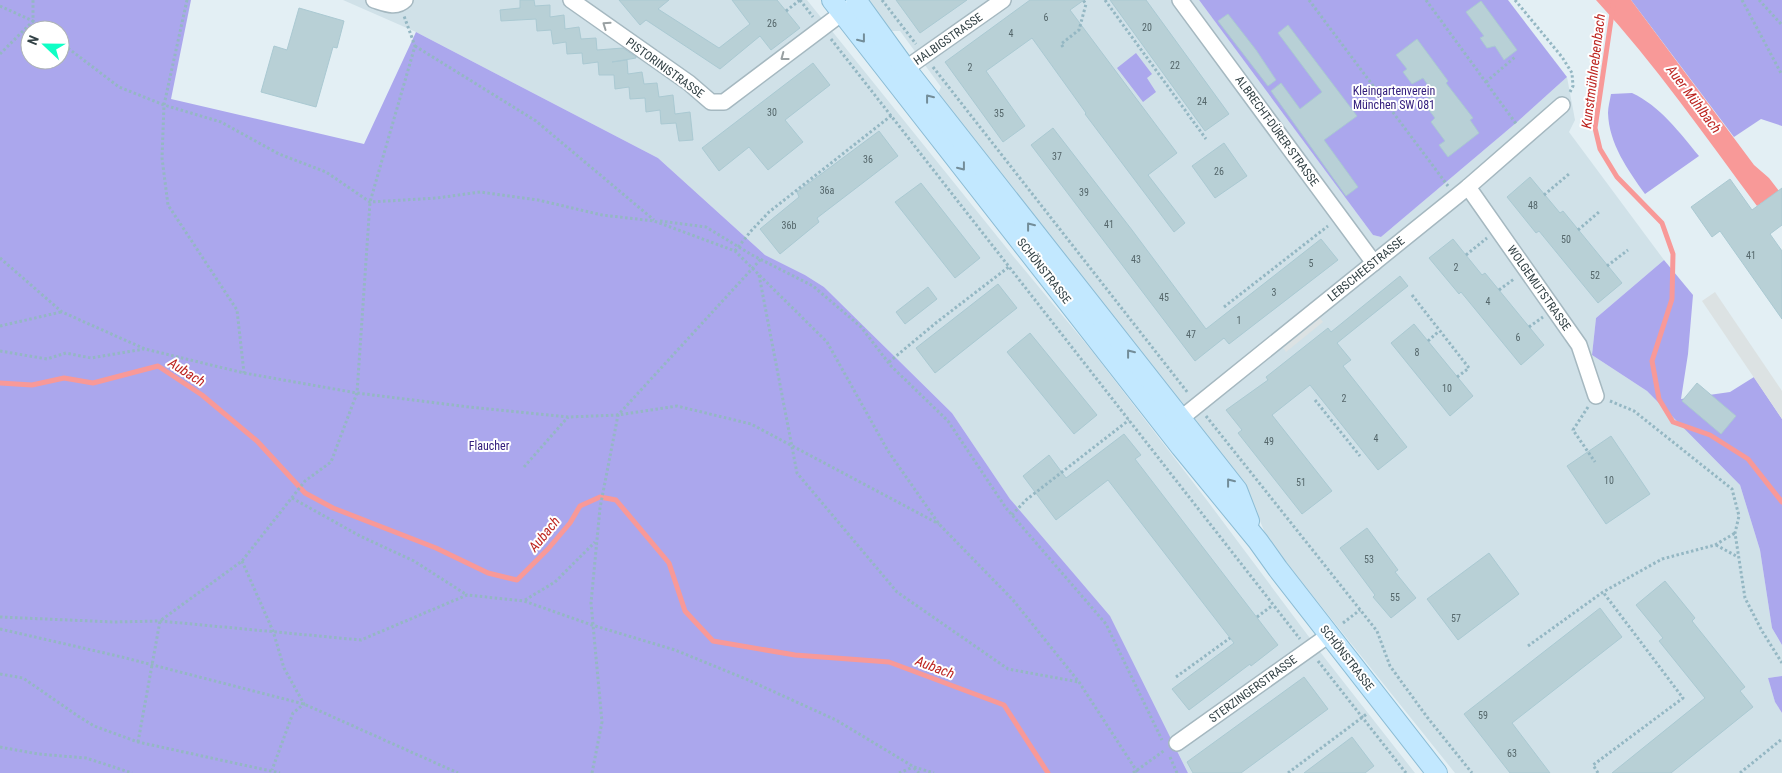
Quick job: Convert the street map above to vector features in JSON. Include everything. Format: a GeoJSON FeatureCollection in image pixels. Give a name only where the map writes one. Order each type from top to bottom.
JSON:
{"type":"FeatureCollection","features":[{"type":"Feature","properties":{"kind":"street"},"geometry":{"type":"LineString","coordinates":[[374,0],[389,5],[403,2]]}},
{"type":"Feature","properties":{"kind":"street","name":"PISTORINISTRASSE"},"geometry":{"type":"LineString","coordinates":[[571,0],[689,83],[711,102],[724,102],[823,28],[847,4]]}},
{"type":"Feature","properties":{"kind":"street","name":"HALBIGSTRASSE"},"geometry":{"type":"LineString","coordinates":[[900,73],[1003,0]]}},
{"type":"Feature","properties":{"kind":"street","name":"ALBRECHT-DÜRER-STRASSE"},"geometry":{"type":"LineString","coordinates":[[1180,0],[1374,263]]}},
{"type":"Feature","properties":{"kind":"street","name":"SCHÖNSTRASSE"},"geometry":{"type":"LineString","coordinates":[[847,4],[1174,424],[1236,490],[1258,541],[1437,773]]}},
{"type":"Feature","properties":{"kind":"street","name":"LEBSCHEESTRASSE"},"geometry":{"type":"LineString","coordinates":[[1174,424],[1468,188],[1562,106]]}},
{"type":"Feature","properties":{"kind":"street","name":"WOLGEMUTSTRASSE"},"geometry":{"type":"LineString","coordinates":[[1468,188],[1579,344],[1596,396]]}},
{"type":"Feature","properties":{"kind":"street","name":"STERZINGERSTRASSE"},"geometry":{"type":"LineString","coordinates":[[1169,744],[1329,635]]}},
{"type":"Feature","properties":{"kind":"path"},"geometry":{"type":"LineString","coordinates":[[32,20],[33,0]]}},
{"type":"Feature","properties":{"kind":"path"},"geometry":{"type":"LineString","coordinates":[[187,0],[164,105],[162,158],[168,205],[237,310],[244,373]]}},
{"type":"Feature","properties":{"kind":"path"},"geometry":{"type":"LineString","coordinates":[[786,11],[800,0],[823,28],[1406,773]]}},
{"type":"Feature","properties":{"kind":"path"},"geometry":{"type":"LineString","coordinates":[[882,0],[1005,160]]}},
{"type":"Feature","properties":{"kind":"path"},"geometry":{"type":"LineString","coordinates":[[1063,47],[1061,44],[1080,30],[1086,4],[1083,0]]}},
{"type":"Feature","properties":{"kind":"path"},"geometry":{"type":"LineString","coordinates":[[1105,0],[1206,139]]}},
{"type":"Feature","properties":{"kind":"path"},"geometry":{"type":"LineString","coordinates":[[1309,0],[1445,182]]}},
{"type":"Feature","properties":{"kind":"path"},"geometry":{"type":"LineString","coordinates":[[1426,0],[1516,123]]}},
{"type":"Feature","properties":{"kind":"path"},"geometry":{"type":"LineString","coordinates":[[1515,0],[1562,57],[1572,73],[1573,86],[1562,106]]}},
{"type":"Feature","properties":{"kind":"path"},"geometry":{"type":"LineString","coordinates":[[1742,0],[1782,76]]}},
{"type":"Feature","properties":{"kind":"path"},"geometry":{"type":"LineString","coordinates":[[1760,0],[1782,25]]}},
{"type":"Feature","properties":{"kind":"path"},"geometry":{"type":"LineString","coordinates":[[138,742],[160,621],[242,561],[305,481],[331,462],[357,393],[370,202],[415,46],[403,2]]}},
{"type":"Feature","properties":{"kind":"path"},"geometry":{"type":"LineString","coordinates":[[0,6],[30,20]]}},
{"type":"Feature","properties":{"kind":"path"},"geometry":{"type":"LineString","coordinates":[[0,54],[20,33]]}},
{"type":"Feature","properties":{"kind":"path"},"geometry":{"type":"LineString","coordinates":[[415,46],[536,121],[654,221],[735,251],[827,342],[888,451],[939,524],[1013,600],[1080,682],[1136,772],[1169,744]]}},
{"type":"Feature","properties":{"kind":"path"},"geometry":{"type":"LineString","coordinates":[[70,50],[119,87],[164,105],[221,122],[279,154],[326,172],[370,202],[437,198],[480,192],[538,200],[602,215],[706,227],[813,286],[861,327],[889,362],[948,421],[1012,515],[1106,624],[1169,744],[1177,773]]}},
{"type":"Feature","properties":{"kind":"path"},"geometry":{"type":"LineString","coordinates":[[1486,82],[1515,57]]}},
{"type":"Feature","properties":{"kind":"path"},"geometry":{"type":"LineString","coordinates":[[735,251],[750,231],[769,212],[892,115]]}},
{"type":"Feature","properties":{"kind":"path"},"geometry":{"type":"LineString","coordinates":[[1544,195],[1570,174]]}},
{"type":"Feature","properties":{"kind":"path"},"geometry":{"type":"LineString","coordinates":[[1578,230],[1599,212]]}},
{"type":"Feature","properties":{"kind":"path"},"geometry":{"type":"LineString","coordinates":[[1224,307],[1324,229]]}},
{"type":"Feature","properties":{"kind":"path"},"geometry":{"type":"LineString","coordinates":[[1466,255],[1497,230]]}},
{"type":"Feature","properties":{"kind":"path"},"geometry":{"type":"LineString","coordinates":[[1607,266],[1628,250]]}},
{"type":"Feature","properties":{"kind":"path"},"geometry":{"type":"LineString","coordinates":[[0,258],[62,312],[145,349],[244,373],[357,393],[469,407],[568,416],[618,415],[677,406],[751,424],[939,524]]}},
{"type":"Feature","properties":{"kind":"path"},"geometry":{"type":"LineString","coordinates":[[592,773],[602,722],[591,603],[600,508],[618,415],[761,259]]}},
{"type":"Feature","properties":{"kind":"path"},"geometry":{"type":"LineString","coordinates":[[889,362],[937,322],[1010,266]]}},
{"type":"Feature","properties":{"kind":"path"},"geometry":{"type":"LineString","coordinates":[[759,275],[797,473],[897,592],[1008,669],[1080,682]]}},
{"type":"Feature","properties":{"kind":"path"},"geometry":{"type":"LineString","coordinates":[[1412,295],[1469,368],[1457,377]]}},
{"type":"Feature","properties":{"kind":"path"},"geometry":{"type":"LineString","coordinates":[[0,326],[62,312]]}},
{"type":"Feature","properties":{"kind":"path"},"geometry":{"type":"LineString","coordinates":[[1428,341],[1439,331]]}},
{"type":"Feature","properties":{"kind":"path"},"geometry":{"type":"LineString","coordinates":[[0,351],[47,359],[66,354],[91,358],[145,349]]}},
{"type":"Feature","properties":{"kind":"path"},"geometry":{"type":"LineString","coordinates":[[1095,375],[1099,372]]}},
{"type":"Feature","properties":{"kind":"path"},"geometry":{"type":"LineString","coordinates":[[1595,462],[1573,430],[1596,396],[1634,411],[1732,489],[1739,516],[1735,533],[1745,598],[1762,631],[1782,663]]}},
{"type":"Feature","properties":{"kind":"path"},"geometry":{"type":"LineString","coordinates":[[1315,400],[1360,456]]}},
{"type":"Feature","properties":{"kind":"path"},"geometry":{"type":"LineString","coordinates":[[1120,407],[1124,404]]}},
{"type":"Feature","properties":{"kind":"path"},"geometry":{"type":"LineString","coordinates":[[524,467],[568,416]]}},
{"type":"Feature","properties":{"kind":"path"},"geometry":{"type":"LineString","coordinates":[[1012,515],[1034,494],[1129,420]]}},
{"type":"Feature","properties":{"kind":"path"},"geometry":{"type":"LineString","coordinates":[[292,498],[360,536],[414,561],[467,595],[524,601],[592,625],[676,650],[836,720],[914,767],[934,773]]}},
{"type":"Feature","properties":{"kind":"path"},"geometry":{"type":"LineString","coordinates":[[1528,646],[1604,592],[1662,559],[1715,545],[1735,533]]}},
{"type":"Feature","properties":{"kind":"path"},"geometry":{"type":"LineString","coordinates":[[524,601],[555,582],[596,542]]}},
{"type":"Feature","properties":{"kind":"path"},"geometry":{"type":"LineString","coordinates":[[1715,545],[1738,557]]}},
{"type":"Feature","properties":{"kind":"path"},"geometry":{"type":"LineString","coordinates":[[242,561],[273,631],[284,668],[304,704]]}},
{"type":"Feature","properties":{"kind":"path"},"geometry":{"type":"LineString","coordinates":[[1598,773],[1594,765],[1683,698],[1604,592]]}},
{"type":"Feature","properties":{"kind":"path"},"geometry":{"type":"LineString","coordinates":[[0,618],[114,622],[160,621],[361,640],[467,595]]}},
{"type":"Feature","properties":{"kind":"path"},"geometry":{"type":"LineString","coordinates":[[1257,617],[1273,605]]}},
{"type":"Feature","properties":{"kind":"path"},"geometry":{"type":"LineString","coordinates":[[0,629],[153,665],[304,704],[458,773]]}},
{"type":"Feature","properties":{"kind":"path"},"geometry":{"type":"LineString","coordinates":[[1176,677],[1230,638]]}},
{"type":"Feature","properties":{"kind":"path"},"geometry":{"type":"LineString","coordinates":[[0,674],[23,678],[94,726],[138,742],[280,773]]}},
{"type":"Feature","properties":{"kind":"path"},"geometry":{"type":"LineString","coordinates":[[272,770],[293,713],[304,704]]}},
{"type":"Feature","properties":{"kind":"path"},"geometry":{"type":"LineString","coordinates":[[1288,773],[1352,725]]}},
{"type":"Feature","properties":{"kind":"path"},"geometry":{"type":"LineString","coordinates":[[1740,773],[1782,739]]}},
{"type":"Feature","properties":{"kind":"path"},"geometry":{"type":"LineString","coordinates":[[0,747],[38,754],[86,758],[132,773]]}},
{"type":"Feature","properties":{"kind":"path"},"geometry":{"type":"LineString","coordinates":[[899,773],[914,767]]}},
{"type":"Feature","properties":{"kind":"path"},"geometry":{"type":"LineString","coordinates":[[914,767],[919,773]]}},
{"type":"Feature","properties":{"kind":"shaded area"},"geometry":{"type":"Polygon","coordinates":[[[343,0],[807,0],[1092,351],[1324,657],[1415,773],[1188,773],[1172,740],[952,413],[824,287],[765,255],[658,158],[416,32],[343,0]]]}},
{"type":"Feature","properties":{"kind":"shaded area"},"geometry":{"type":"Polygon","coordinates":[[[868,0],[1199,0],[1373,235],[1381,237],[1516,123],[1567,77],[1575,120],[1569,132],[1664,260],[1596,318],[1592,355],[1647,391],[1740,485],[1760,550],[1772,628],[1782,645],[1782,676],[1768,678],[1775,702],[1782,713],[1782,773],[1455,773],[1268,540],[1244,483],[938,94],[941,87],[900,31],[889,31],[868,0]]]}},
{"type":"Feature","properties":{"kind":"shaded area"},"geometry":{"type":"Polygon","coordinates":[[[1715,292],[1782,391],[1782,419],[1702,301],[1715,292]]]}},
{"type":"Feature","properties":{"kind":"shaded area"},"geometry":{"type":"Polygon","coordinates":[[[1320,318],[1323,322],[1286,352],[1283,348],[1320,318]]]}},
{"type":"Feature","properties":{"kind":"green space","name":"Flaucher"},"geometry":{"type":"Polygon","coordinates":[[[0,0],[191,0],[171,99],[364,144],[416,32],[658,158],[765,255],[824,287],[952,413],[1010,499],[1110,616],[1188,773],[0,773],[0,0]]]}},
{"type":"Feature","properties":{"kind":"green space","name":"Kleingartenverein München SW 081"},"geometry":{"type":"Polygon","coordinates":[[[1199,0],[1508,0],[1567,77],[1516,123],[1381,237],[1373,235],[1199,0]]]}},
{"type":"Feature","properties":{"kind":"green space"},"geometry":{"type":"Polygon","coordinates":[[[1631,0],[1782,0],[1782,126],[1761,119],[1734,137],[1631,0]]]}},
{"type":"Feature","properties":{"kind":"green space"},"geometry":{"type":"Polygon","coordinates":[[[1136,53],[1152,74],[1147,78],[1156,92],[1143,102],[1117,68],[1136,53]]]}},
{"type":"Feature","properties":{"kind":"green space"},"geometry":{"type":"Polygon","coordinates":[[[1632,93],[1652,105],[1677,129],[1699,156],[1645,194],[1620,156],[1609,124],[1608,111],[1611,94],[1632,93]]]}},
{"type":"Feature","properties":{"kind":"green space"},"geometry":{"type":"Polygon","coordinates":[[[1664,260],[1693,295],[1688,354],[1681,399],[1730,392],[1754,377],[1782,419],[1782,645],[1772,628],[1760,550],[1740,485],[1647,391],[1592,355],[1596,318],[1664,260]]]}},
{"type":"Feature","properties":{"kind":"green space"},"geometry":{"type":"Polygon","coordinates":[[[1782,676],[1782,713],[1775,702],[1768,678],[1782,676]]]}},
{"type":"Feature","properties":{"kind":"water","name":"Auer Mühlbach"},"geometry":{"type":"Polygon","coordinates":[[[1596,0],[1631,0],[1754,165],[1769,178],[1779,191],[1757,206],[1639,49],[1596,0]]]}},
{"type":"Feature","properties":{"kind":"building"},"geometry":{"type":"Polygon","coordinates":[[[520,0],[534,0],[535,6],[550,5],[550,17],[564,15],[565,29],[579,27],[581,39],[596,38],[597,50],[623,48],[636,57],[612,62],[627,60],[628,74],[642,72],[644,84],[657,83],[659,97],[673,95],[675,114],[690,112],[693,140],[679,141],[676,123],[661,124],[660,110],[646,112],[645,98],[630,99],[629,87],[615,89],[614,75],[599,75],[598,62],[583,64],[582,53],[567,54],[566,42],[553,44],[551,30],[537,31],[536,19],[501,21],[500,10],[520,8],[520,0]]]}},
{"type":"Feature","properties":{"kind":"building"},"geometry":{"type":"Polygon","coordinates":[[[619,0],[669,0],[658,9],[719,48],[750,24],[732,0],[777,0],[800,28],[771,50],[760,36],[720,69],[646,20],[640,25],[619,0]]]}},
{"type":"Feature","properties":{"kind":"building"},"geometry":{"type":"Polygon","coordinates":[[[896,0],[967,0],[920,33],[896,0]]]}},
{"type":"Feature","properties":{"kind":"building"},"geometry":{"type":"Polygon","coordinates":[[[1030,0],[1084,0],[1070,10],[1177,153],[1148,175],[1185,223],[1174,232],[1085,114],[1032,38],[986,71],[1025,126],[1003,142],[945,62],[1030,0]]]}},
{"type":"Feature","properties":{"kind":"building"},"geometry":{"type":"Polygon","coordinates":[[[1110,0],[1146,0],[1229,114],[1205,131],[1110,0]]]}},
{"type":"Feature","properties":{"kind":"building"},"geometry":{"type":"Polygon","coordinates":[[[1481,1],[1517,50],[1504,60],[1495,46],[1487,48],[1480,38],[1484,36],[1466,12],[1481,1]]]}},
{"type":"Feature","properties":{"kind":"building"},"geometry":{"type":"Polygon","coordinates":[[[299,8],[344,21],[337,48],[333,47],[316,107],[261,92],[274,46],[287,50],[299,8]]]}},
{"type":"Feature","properties":{"kind":"building"},"geometry":{"type":"Polygon","coordinates":[[[1228,14],[1276,80],[1268,86],[1218,21],[1228,14]]]}},
{"type":"Feature","properties":{"kind":"building"},"geometry":{"type":"Polygon","coordinates":[[[1288,25],[1357,116],[1324,140],[1358,187],[1346,196],[1271,91],[1281,83],[1300,109],[1322,92],[1278,33],[1288,25]]]}},
{"type":"Feature","properties":{"kind":"building"},"geometry":{"type":"Polygon","coordinates":[[[1417,39],[1448,81],[1446,83],[1473,118],[1470,120],[1479,133],[1448,157],[1439,145],[1445,141],[1431,122],[1435,118],[1423,102],[1434,94],[1423,78],[1412,84],[1403,72],[1407,69],[1396,55],[1417,39]]]}},
{"type":"Feature","properties":{"kind":"building"},"geometry":{"type":"Polygon","coordinates":[[[813,63],[830,85],[785,120],[803,142],[768,170],[749,147],[719,171],[702,148],[813,63]]]}},
{"type":"Feature","properties":{"kind":"building"},"geometry":{"type":"Polygon","coordinates":[[[1053,128],[1206,329],[1321,239],[1338,260],[1229,344],[1224,338],[1195,361],[1031,145],[1053,128]]]}},
{"type":"Feature","properties":{"kind":"building"},"geometry":{"type":"Polygon","coordinates":[[[879,131],[898,156],[817,218],[819,222],[780,254],[760,229],[799,197],[797,192],[879,131]]]}},
{"type":"Feature","properties":{"kind":"building"},"geometry":{"type":"Polygon","coordinates":[[[1224,143],[1247,176],[1215,198],[1192,166],[1224,143]]]}},
{"type":"Feature","properties":{"kind":"building"},"geometry":{"type":"Polygon","coordinates":[[[1530,177],[1560,213],[1563,211],[1622,283],[1598,303],[1539,231],[1536,233],[1507,197],[1530,177]]]}},
{"type":"Feature","properties":{"kind":"building"},"geometry":{"type":"Polygon","coordinates":[[[1730,179],[1752,210],[1782,188],[1782,225],[1770,234],[1782,251],[1782,319],[1720,231],[1712,237],[1691,207],[1730,179]]]}},
{"type":"Feature","properties":{"kind":"building"},"geometry":{"type":"Polygon","coordinates":[[[921,183],[980,258],[955,278],[895,202],[921,183]]]}},
{"type":"Feature","properties":{"kind":"building"},"geometry":{"type":"Polygon","coordinates":[[[1453,239],[1482,275],[1485,273],[1544,345],[1521,365],[1461,292],[1459,294],[1429,258],[1453,239]]]}},
{"type":"Feature","properties":{"kind":"building"},"geometry":{"type":"Polygon","coordinates":[[[1400,276],[1408,286],[1337,343],[1351,360],[1343,366],[1407,447],[1378,470],[1310,385],[1272,415],[1332,491],[1302,514],[1238,433],[1242,430],[1226,410],[1268,380],[1266,377],[1328,328],[1331,332],[1400,276]]]}},
{"type":"Feature","properties":{"kind":"building"},"geometry":{"type":"Polygon","coordinates":[[[998,284],[1017,308],[935,373],[916,348],[998,284]]]}},
{"type":"Feature","properties":{"kind":"building"},"geometry":{"type":"Polygon","coordinates":[[[928,287],[937,299],[905,324],[896,312],[928,287]]]}},
{"type":"Feature","properties":{"kind":"building"},"geometry":{"type":"Polygon","coordinates":[[[1414,324],[1473,396],[1450,416],[1391,343],[1414,324]]]}},
{"type":"Feature","properties":{"kind":"building"},"geometry":{"type":"Polygon","coordinates":[[[1030,333],[1097,415],[1074,434],[1007,352],[1030,333]]]}},
{"type":"Feature","properties":{"kind":"building"},"geometry":{"type":"Polygon","coordinates":[[[1697,383],[1736,416],[1721,434],[1682,401],[1697,383]]]}},
{"type":"Feature","properties":{"kind":"building"},"geometry":{"type":"Polygon","coordinates":[[[1124,434],[1141,455],[1135,459],[1278,645],[1189,710],[1172,689],[1234,643],[1108,480],[1056,520],[1023,476],[1049,455],[1066,478],[1124,434]]]}},
{"type":"Feature","properties":{"kind":"building"},"geometry":{"type":"Polygon","coordinates":[[[1611,436],[1650,494],[1606,524],[1567,466],[1611,436]]]}},
{"type":"Feature","properties":{"kind":"building"},"geometry":{"type":"Polygon","coordinates":[[[1367,528],[1398,570],[1395,572],[1416,598],[1391,618],[1373,597],[1375,595],[1340,548],[1367,528]]]}},
{"type":"Feature","properties":{"kind":"building"},"geometry":{"type":"Polygon","coordinates":[[[1489,553],[1519,594],[1458,640],[1427,599],[1489,553]]]}},
{"type":"Feature","properties":{"kind":"building"},"geometry":{"type":"Polygon","coordinates":[[[1665,581],[1695,618],[1692,621],[1745,687],[1740,691],[1753,707],[1671,773],[1612,773],[1705,698],[1659,641],[1663,638],[1636,605],[1665,581]]]}},
{"type":"Feature","properties":{"kind":"building"},"geometry":{"type":"Polygon","coordinates":[[[1600,608],[1622,637],[1512,723],[1550,773],[1510,773],[1464,714],[1600,608]]]}},
{"type":"Feature","properties":{"kind":"building"},"geometry":{"type":"Polygon","coordinates":[[[1304,677],[1328,709],[1241,773],[1193,773],[1187,762],[1304,677]]]}},
{"type":"Feature","properties":{"kind":"building"},"geometry":{"type":"Polygon","coordinates":[[[1352,737],[1374,766],[1365,773],[1304,773],[1352,737]]]}},
{"type":"Feature","properties":{"kind":"waterway","name":"Kunstmühlnebenbach"},"geometry":{"type":"LineString","coordinates":[[1614,0],[1595,128],[1600,149],[1617,177],[1662,223],[1673,254],[1672,299],[1652,361],[1659,399],[1673,422],[1710,435],[1748,459],[1782,502]]}},
{"type":"Feature","properties":{"kind":"waterway","name":"Aubach"},"geometry":{"type":"LineString","coordinates":[[0,383],[32,385],[64,378],[93,383],[158,366],[202,395],[257,441],[305,493],[333,508],[436,548],[488,573],[517,580],[548,549],[570,523],[580,506],[600,497],[616,500],[669,563],[685,611],[713,641],[795,655],[889,662],[1004,705],[1048,773]]}}]}
